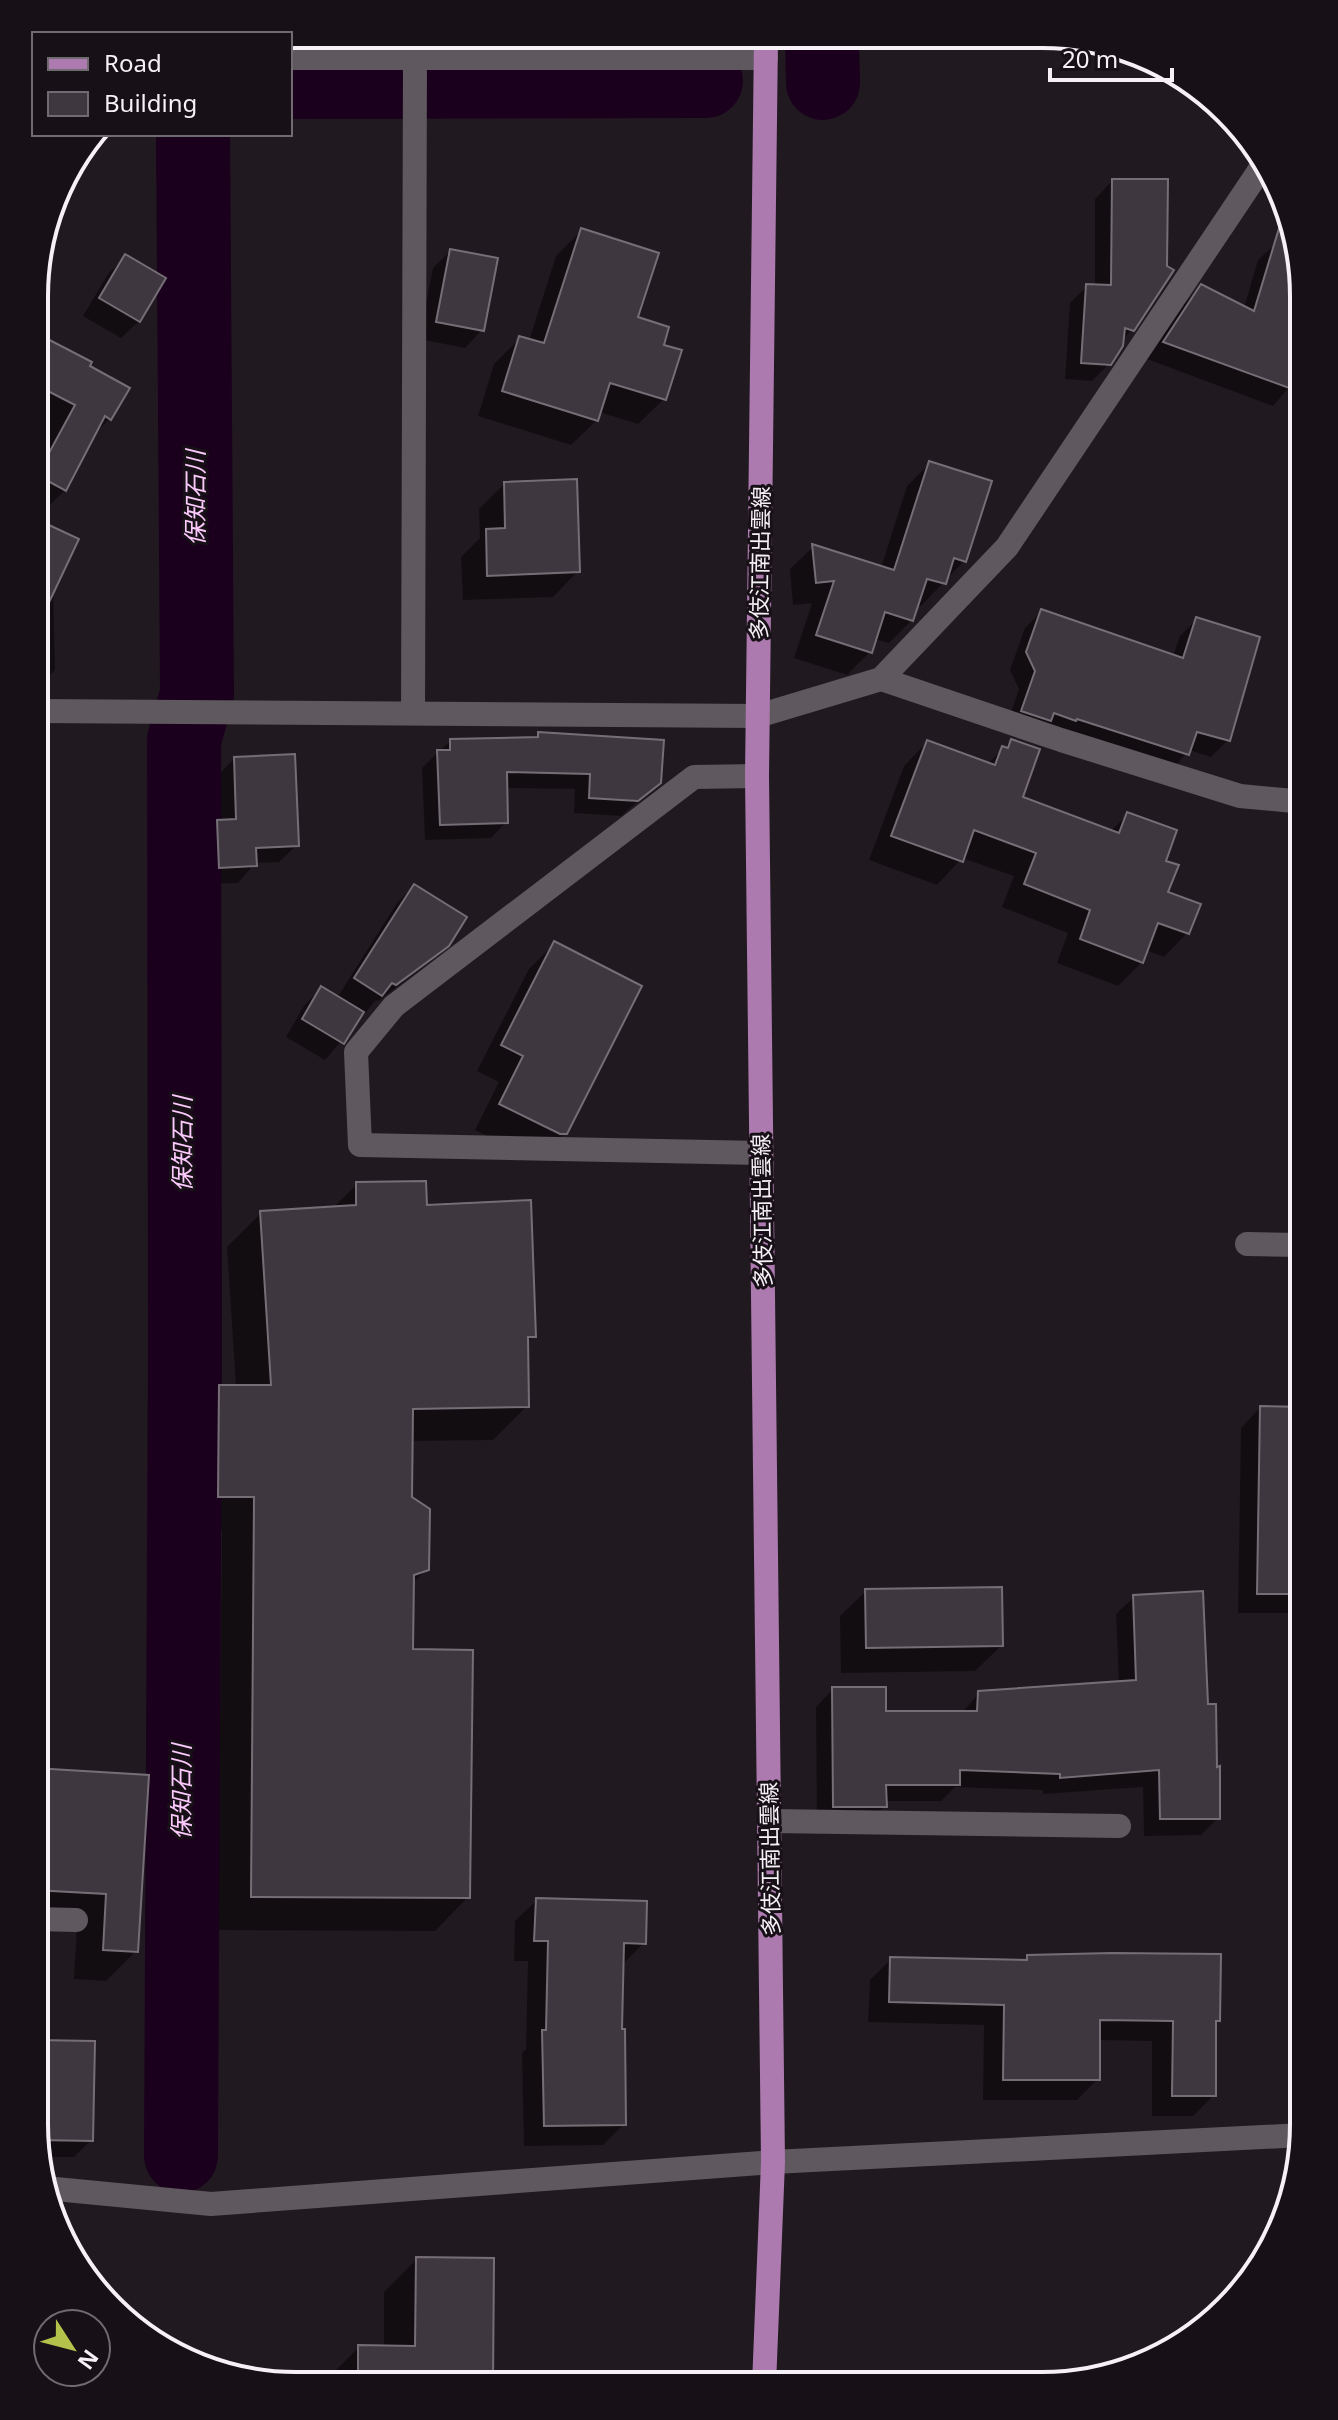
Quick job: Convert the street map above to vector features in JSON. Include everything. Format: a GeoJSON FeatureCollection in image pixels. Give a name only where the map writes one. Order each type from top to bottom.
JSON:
{"type":"FeatureCollection","features":[{"type":"Feature","properties":{"kind":"main road","name":"多伎江南出雲線"},"geometry":{"type":"LineString","coordinates":[[765,2372],[773,2162],[757,776],[766,48]]}},
{"type":"Feature","properties":{"kind":"street"},"geometry":{"type":"LineString","coordinates":[[292,58],[415,58],[766,48]]}},
{"type":"Feature","properties":{"kind":"street"},"geometry":{"type":"LineString","coordinates":[[413,712],[415,58]]}},
{"type":"Feature","properties":{"kind":"street"},"geometry":{"type":"LineString","coordinates":[[48,711],[758,716],[881,679],[1007,547],[1257,174]]}},
{"type":"Feature","properties":{"kind":"street"},"geometry":{"type":"LineString","coordinates":[[881,679],[1240,796],[1290,801]]}},
{"type":"Feature","properties":{"kind":"street"},"geometry":{"type":"LineString","coordinates":[[757,776],[694,777],[394,1006],[356,1052],[360,1145],[761,1153]]}},
{"type":"Feature","properties":{"kind":"street"},"geometry":{"type":"LineString","coordinates":[[1247,1244],[1289,1245]]}},
{"type":"Feature","properties":{"kind":"street"},"geometry":{"type":"LineString","coordinates":[[770,1821],[1119,1826]]}},
{"type":"Feature","properties":{"kind":"street"},"geometry":{"type":"LineString","coordinates":[[48,1919],[76,1920]]}},
{"type":"Feature","properties":{"kind":"street"},"geometry":{"type":"LineString","coordinates":[[57,2189],[211,2204],[773,2162],[1289,2136]]}},
{"type":"Feature","properties":{"kind":"building"},"geometry":{"type":"Polygon","coordinates":[[[1112,179],[1168,179],[1167,266],[1174,270],[1134,331],[1125,328],[1123,346],[1111,365],[1081,363],[1086,284],[1111,285],[1112,179]]]}},
{"type":"Feature","properties":{"kind":"building"},"geometry":{"type":"Polygon","coordinates":[[[1280,225],[1288,264],[1290,296],[1290,388],[1163,342],[1201,284],[1254,311],[1280,225]]]}},
{"type":"Feature","properties":{"kind":"building"},"geometry":{"type":"Polygon","coordinates":[[[581,228],[659,253],[638,317],[669,327],[664,345],[682,350],[666,400],[610,383],[598,421],[502,391],[519,336],[544,343],[581,228]]]}},
{"type":"Feature","properties":{"kind":"building"},"geometry":{"type":"Polygon","coordinates":[[[450,249],[498,258],[484,331],[436,322],[450,249]]]}},
{"type":"Feature","properties":{"kind":"building"},"geometry":{"type":"Polygon","coordinates":[[[125,254],[166,278],[140,322],[99,298],[125,254]]]}},
{"type":"Feature","properties":{"kind":"building"},"geometry":{"type":"Polygon","coordinates":[[[48,339],[92,362],[90,366],[130,388],[111,420],[105,416],[66,491],[48,481],[48,455],[75,405],[48,391],[48,339]]]}},
{"type":"Feature","properties":{"kind":"building"},"geometry":{"type":"Polygon","coordinates":[[[929,461],[992,481],[966,562],[954,558],[946,584],[927,579],[913,621],[885,612],[872,653],[816,635],[834,581],[816,583],[812,544],[894,570],[929,461]]]}},
{"type":"Feature","properties":{"kind":"building"},"geometry":{"type":"Polygon","coordinates":[[[577,479],[580,572],[487,576],[486,529],[505,528],[504,482],[577,479]]]}},
{"type":"Feature","properties":{"kind":"building"},"geometry":{"type":"Polygon","coordinates":[[[48,525],[79,539],[48,605],[48,525]]]}},
{"type":"Feature","properties":{"kind":"building"},"geometry":{"type":"Polygon","coordinates":[[[1041,609],[1183,658],[1196,617],[1260,637],[1230,741],[1197,732],[1189,755],[1077,719],[1054,713],[1051,721],[1021,711],[1035,671],[1026,652],[1041,609]]]}},
{"type":"Feature","properties":{"kind":"building"},"geometry":{"type":"Polygon","coordinates":[[[538,732],[664,740],[661,783],[638,801],[589,798],[590,774],[507,772],[508,823],[440,825],[437,750],[450,750],[450,739],[538,737],[538,732]]]}},
{"type":"Feature","properties":{"kind":"building"},"geometry":{"type":"Polygon","coordinates":[[[1011,739],[1040,749],[1023,797],[1119,833],[1127,812],[1177,830],[1166,861],[1179,865],[1168,892],[1201,904],[1189,934],[1158,923],[1143,963],[1080,939],[1090,910],[1024,884],[1036,853],[974,830],[963,862],[891,836],[927,740],[995,765],[1002,746],[1008,748],[1011,739]]]}},
{"type":"Feature","properties":{"kind":"building"},"geometry":{"type":"Polygon","coordinates":[[[295,754],[299,846],[256,848],[257,866],[219,868],[217,820],[236,819],[234,757],[295,754]]]}},
{"type":"Feature","properties":{"kind":"building"},"geometry":{"type":"Polygon","coordinates":[[[414,884],[467,917],[449,946],[396,985],[392,983],[382,996],[354,978],[414,884]]]}},
{"type":"Feature","properties":{"kind":"building"},"geometry":{"type":"Polygon","coordinates":[[[554,941],[642,986],[567,1134],[560,1134],[499,1104],[523,1056],[501,1045],[554,941]]]}},
{"type":"Feature","properties":{"kind":"building"},"geometry":{"type":"Polygon","coordinates":[[[321,986],[364,1012],[344,1044],[302,1019],[321,986]]]}},
{"type":"Feature","properties":{"kind":"building"},"geometry":{"type":"Polygon","coordinates":[[[426,1181],[427,1205],[531,1200],[536,1337],[528,1337],[529,1407],[413,1409],[412,1497],[430,1509],[429,1570],[414,1575],[413,1649],[473,1650],[470,1898],[251,1897],[254,1497],[218,1497],[219,1385],[271,1385],[260,1211],[356,1205],[356,1182],[426,1181]]]}},
{"type":"Feature","properties":{"kind":"building"},"geometry":{"type":"Polygon","coordinates":[[[1260,1406],[1289,1407],[1289,1594],[1257,1594],[1260,1406]]]}},
{"type":"Feature","properties":{"kind":"building"},"geometry":{"type":"Polygon","coordinates":[[[1002,1587],[1003,1646],[866,1648],[865,1589],[1002,1587]]]}},
{"type":"Feature","properties":{"kind":"building"},"geometry":{"type":"Polygon","coordinates":[[[1203,1591],[1208,1704],[1216,1704],[1220,1819],[1160,1819],[1159,1770],[1060,1778],[1060,1774],[960,1770],[960,1785],[886,1785],[887,1807],[833,1807],[832,1687],[886,1687],[886,1711],[977,1711],[978,1691],[1136,1680],[1133,1595],[1203,1591]]]}},
{"type":"Feature","properties":{"kind":"building"},"geometry":{"type":"Polygon","coordinates":[[[48,1769],[149,1775],[138,1952],[103,1950],[106,1894],[48,1891],[48,1769]]]}},
{"type":"Feature","properties":{"kind":"building"},"geometry":{"type":"Polygon","coordinates":[[[536,1898],[647,1901],[646,1944],[624,1943],[622,2029],[625,2029],[626,2125],[544,2126],[542,2030],[546,2030],[548,1941],[534,1941],[536,1898]]]}},
{"type":"Feature","properties":{"kind":"building"},"geometry":{"type":"Polygon","coordinates":[[[1221,1954],[1220,2021],[1216,2021],[1216,2096],[1172,2096],[1173,2021],[1100,2020],[1100,2080],[1003,2080],[1004,2005],[889,2002],[890,1957],[1027,1960],[1027,1955],[1221,1954]]]}},
{"type":"Feature","properties":{"kind":"building"},"geometry":{"type":"Polygon","coordinates":[[[48,2040],[95,2041],[93,2141],[49,2140],[48,2040]]]}},
{"type":"Feature","properties":{"kind":"building"},"geometry":{"type":"Polygon","coordinates":[[[416,2257],[494,2258],[493,2372],[358,2372],[358,2345],[415,2346],[416,2257]]]}},
{"type":"Feature","properties":{"kind":"waterway","name":"保知石川"},"geometry":{"type":"LineString","coordinates":[[822,48],[823,83]]}},
{"type":"Feature","properties":{"kind":"waterway","name":"保知石川"},"geometry":{"type":"LineString","coordinates":[[292,82],[706,81]]}},
{"type":"Feature","properties":{"kind":"waterway","name":"保知石川"},"geometry":{"type":"LineString","coordinates":[[181,2156],[184,740],[197,694],[193,136]]}}]}
